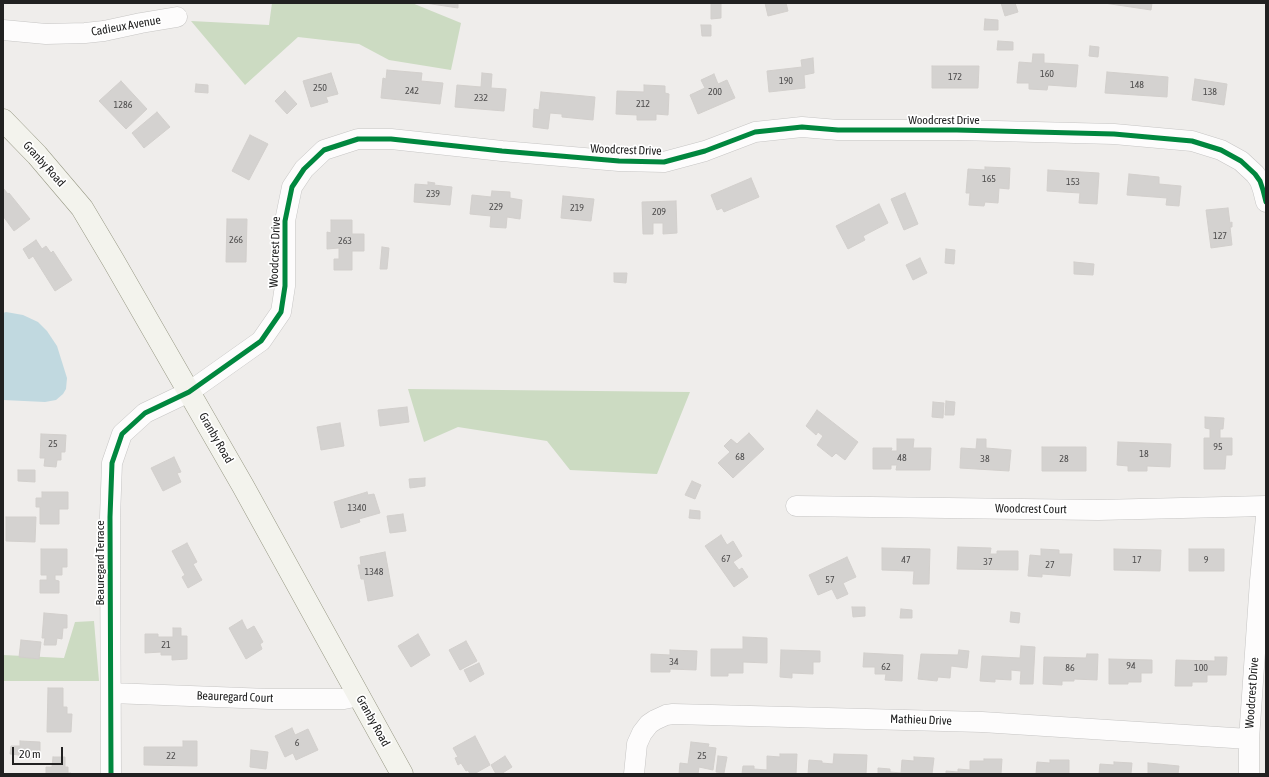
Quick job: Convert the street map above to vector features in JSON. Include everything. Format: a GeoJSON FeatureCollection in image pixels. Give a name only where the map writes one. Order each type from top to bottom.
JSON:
{"type":"FeatureCollection","features":[{"type":"Feature","properties":{"kind":"main road","name":"Granby Road"},"geometry":{"type":"LineString","coordinates":[[3,120],[37,155],[82,208],[118,267],[243,486],[402,774]]}},
{"type":"Feature","properties":{"kind":"street","name":"Cadieux Avenue"},"geometry":{"type":"LineString","coordinates":[[3,30],[46,34],[85,33],[104,31],[177,17]]}},
{"type":"Feature","properties":{"kind":"street","name":"Woodcrest Drive"},"geometry":{"type":"LineString","coordinates":[[189,392],[261,341],[277,318],[281,312],[285,286],[285,221],[292,187],[304,169],[324,150],[358,139],[391,139],[502,151],[619,161],[664,162],[704,152],[755,132],[802,127],[838,130],[957,130],[1114,134],[1192,141],[1222,150],[1241,161],[1255,174],[1264,190],[1266,202]]}},
{"type":"Feature","properties":{"kind":"street","name":"Beauregard Terrace"},"geometry":{"type":"LineString","coordinates":[[110,774],[110,517],[112,463],[122,434],[145,413],[189,392]]}},
{"type":"Feature","properties":{"kind":"street","name":"Woodcrest Court"},"geometry":{"type":"LineString","coordinates":[[796,506],[1098,510],[1266,506]]}},
{"type":"Feature","properties":{"kind":"street","name":"Woodcrest Drive"},"geometry":{"type":"LineString","coordinates":[[1249,774],[1249,739],[1266,517]]}},
{"type":"Feature","properties":{"kind":"street","name":"Beauregard Court"},"geometry":{"type":"LineString","coordinates":[[111,693],[269,699],[344,699],[359,696]]}},
{"type":"Feature","properties":{"kind":"street","name":"Mathieu Drive"},"geometry":{"type":"LineString","coordinates":[[634,774],[637,744],[642,733],[649,724],[655,720],[666,715],[674,714],[982,722],[1249,739]]}},
{"type":"Feature","properties":{"kind":"green space"},"geometry":{"type":"Polygon","coordinates":[[[272,3],[412,3],[461,23],[451,70],[389,60],[359,44],[298,37],[245,85],[191,21],[269,25],[272,3]]]}},
{"type":"Feature","properties":{"kind":"green space"},"geometry":{"type":"Polygon","coordinates":[[[408,389],[690,392],[657,474],[570,470],[547,441],[458,427],[424,442],[408,389]]]}},
{"type":"Feature","properties":{"kind":"green space"},"geometry":{"type":"Polygon","coordinates":[[[94,621],[99,681],[3,681],[3,655],[64,658],[75,622],[94,621]]]}},
{"type":"Feature","properties":{"kind":"water"},"geometry":{"type":"Polygon","coordinates":[[[6,312],[23,315],[38,322],[47,331],[57,346],[67,378],[66,389],[56,400],[45,402],[3,400],[3,313],[6,312]]]}},
{"type":"Feature","properties":{"kind":"building"},"geometry":{"type":"Polygon","coordinates":[[[425,3],[458,3],[458,8],[425,3]]]}},
{"type":"Feature","properties":{"kind":"building"},"geometry":{"type":"Polygon","coordinates":[[[711,3],[721,3],[721,18],[711,19],[711,3]]]}},
{"type":"Feature","properties":{"kind":"building"},"geometry":{"type":"Polygon","coordinates":[[[765,3],[786,3],[788,11],[768,16],[765,3]]]}},
{"type":"Feature","properties":{"kind":"building"},"geometry":{"type":"Polygon","coordinates":[[[1001,3],[1015,3],[1018,12],[1005,16],[1001,3]]]}},
{"type":"Feature","properties":{"kind":"building"},"geometry":{"type":"Polygon","coordinates":[[[1104,3],[1152,3],[1151,10],[1104,3]]]}},
{"type":"Feature","properties":{"kind":"building"},"geometry":{"type":"Polygon","coordinates":[[[985,19],[998,20],[998,30],[984,30],[985,19]]]}},
{"type":"Feature","properties":{"kind":"building"},"geometry":{"type":"Polygon","coordinates":[[[701,25],[711,25],[711,36],[702,36],[701,25]]]}},
{"type":"Feature","properties":{"kind":"building"},"geometry":{"type":"Polygon","coordinates":[[[998,41],[1013,42],[1013,50],[997,50],[998,41]]]}},
{"type":"Feature","properties":{"kind":"building"},"geometry":{"type":"Polygon","coordinates":[[[1090,46],[1099,47],[1098,57],[1089,56],[1090,46]]]}},
{"type":"Feature","properties":{"kind":"building"},"geometry":{"type":"Polygon","coordinates":[[[1033,54],[1044,54],[1044,63],[1078,65],[1076,87],[1048,85],[1047,90],[1029,89],[1029,83],[1017,83],[1019,62],[1032,63],[1033,54]]]}},
{"type":"Feature","properties":{"kind":"building"},"geometry":{"type":"Polygon","coordinates":[[[813,58],[814,73],[804,75],[805,88],[769,92],[767,71],[802,67],[801,60],[813,58]]]}},
{"type":"Feature","properties":{"kind":"building"},"geometry":{"type":"Polygon","coordinates":[[[932,66],[979,66],[978,88],[932,88],[932,66]]]}},
{"type":"Feature","properties":{"kind":"building"},"geometry":{"type":"Polygon","coordinates":[[[387,70],[422,73],[421,81],[443,83],[440,104],[381,98],[383,78],[386,79],[387,70]]]}},
{"type":"Feature","properties":{"kind":"building"},"geometry":{"type":"Polygon","coordinates":[[[1107,72],[1168,77],[1167,97],[1105,93],[1107,72]]]}},
{"type":"Feature","properties":{"kind":"building"},"geometry":{"type":"Polygon","coordinates":[[[331,73],[338,94],[326,97],[328,102],[311,107],[303,81],[331,73]]]}},
{"type":"Feature","properties":{"kind":"building"},"geometry":{"type":"Polygon","coordinates":[[[482,73],[492,74],[491,88],[506,89],[504,111],[455,107],[457,85],[481,87],[482,73]]]}},
{"type":"Feature","properties":{"kind":"building"},"geometry":{"type":"Polygon","coordinates":[[[714,74],[718,84],[727,80],[735,98],[698,114],[690,95],[705,88],[701,80],[714,74]]]}},
{"type":"Feature","properties":{"kind":"building"},"geometry":{"type":"Polygon","coordinates":[[[1195,79],[1227,84],[1224,105],[1192,100],[1195,79]]]}},
{"type":"Feature","properties":{"kind":"building"},"geometry":{"type":"Polygon","coordinates":[[[121,81],[147,109],[126,129],[99,101],[121,81]]]}},
{"type":"Feature","properties":{"kind":"building"},"geometry":{"type":"Polygon","coordinates":[[[196,84],[208,85],[208,93],[195,92],[196,84]]]}},
{"type":"Feature","properties":{"kind":"building"},"geometry":{"type":"Polygon","coordinates":[[[644,85],[665,86],[665,93],[669,94],[668,115],[656,114],[656,120],[637,120],[637,115],[616,114],[617,91],[644,92],[644,85]]]}},
{"type":"Feature","properties":{"kind":"building"},"geometry":{"type":"Polygon","coordinates":[[[285,91],[297,104],[287,114],[275,101],[285,91]]]}},
{"type":"Feature","properties":{"kind":"building"},"geometry":{"type":"Polygon","coordinates":[[[541,92],[595,97],[593,120],[562,117],[562,114],[550,113],[548,129],[533,127],[534,109],[539,110],[541,92]]]}},
{"type":"Feature","properties":{"kind":"building"},"geometry":{"type":"Polygon","coordinates":[[[157,112],[170,127],[144,148],[132,133],[157,112]]]}},
{"type":"Feature","properties":{"kind":"building"},"geometry":{"type":"Polygon","coordinates":[[[250,135],[268,144],[249,180],[232,171],[250,135]]]}},
{"type":"Feature","properties":{"kind":"building"},"geometry":{"type":"Polygon","coordinates":[[[985,167],[1010,168],[1009,189],[999,188],[998,203],[985,202],[984,206],[969,205],[970,193],[966,193],[968,169],[985,170],[985,167]]]}},
{"type":"Feature","properties":{"kind":"building"},"geometry":{"type":"Polygon","coordinates":[[[1048,170],[1099,173],[1097,204],[1079,203],[1080,193],[1047,191],[1048,170]]]}},
{"type":"Feature","properties":{"kind":"building"},"geometry":{"type":"Polygon","coordinates":[[[1129,174],[1159,177],[1159,184],[1181,186],[1179,206],[1166,205],[1167,198],[1127,195],[1129,174]]]}},
{"type":"Feature","properties":{"kind":"building"},"geometry":{"type":"Polygon","coordinates":[[[751,178],[759,197],[724,212],[722,208],[717,210],[711,195],[751,178]]]}},
{"type":"Feature","properties":{"kind":"building"},"geometry":{"type":"Polygon","coordinates":[[[428,182],[435,183],[434,185],[452,187],[450,205],[414,202],[415,184],[428,185],[428,182]]]}},
{"type":"Feature","properties":{"kind":"building"},"geometry":{"type":"Polygon","coordinates":[[[3,188],[8,194],[9,193],[30,219],[14,231],[3,216],[3,188]]]}},
{"type":"Feature","properties":{"kind":"building"},"geometry":{"type":"Polygon","coordinates":[[[492,191],[510,192],[510,198],[522,200],[520,219],[507,217],[506,228],[490,227],[491,216],[470,214],[472,195],[491,197],[492,191]]]}},
{"type":"Feature","properties":{"kind":"building"},"geometry":{"type":"Polygon","coordinates":[[[905,193],[918,224],[904,230],[891,199],[905,193]]]}},
{"type":"Feature","properties":{"kind":"building"},"geometry":{"type":"Polygon","coordinates":[[[563,196],[594,199],[591,221],[561,218],[563,196]]]}},
{"type":"Feature","properties":{"kind":"building"},"geometry":{"type":"Polygon","coordinates":[[[676,201],[677,233],[663,234],[663,223],[653,223],[653,234],[643,234],[642,202],[676,201]]]}},
{"type":"Feature","properties":{"kind":"building"},"geometry":{"type":"Polygon","coordinates":[[[879,204],[888,223],[863,236],[865,240],[848,249],[836,226],[879,204]]]}},
{"type":"Feature","properties":{"kind":"building"},"geometry":{"type":"Polygon","coordinates":[[[1228,208],[1230,223],[1232,222],[1232,227],[1230,227],[1232,245],[1211,248],[1206,210],[1228,208]]]}},
{"type":"Feature","properties":{"kind":"building"},"geometry":{"type":"Polygon","coordinates":[[[227,219],[247,219],[246,262],[226,262],[227,219]]]}},
{"type":"Feature","properties":{"kind":"building"},"geometry":{"type":"Polygon","coordinates":[[[331,220],[352,220],[352,234],[364,234],[364,251],[352,251],[352,270],[334,270],[334,259],[339,259],[339,248],[327,249],[327,232],[331,233],[331,220]]]}},
{"type":"Feature","properties":{"kind":"building"},"geometry":{"type":"Polygon","coordinates":[[[36,240],[42,249],[46,246],[51,253],[53,251],[72,280],[55,291],[33,256],[29,259],[23,249],[36,240]]]}},
{"type":"Feature","properties":{"kind":"building"},"geometry":{"type":"Polygon","coordinates":[[[382,247],[389,248],[387,269],[380,269],[382,247]]]}},
{"type":"Feature","properties":{"kind":"building"},"geometry":{"type":"Polygon","coordinates":[[[946,249],[955,250],[954,264],[945,263],[946,249]]]}},
{"type":"Feature","properties":{"kind":"building"},"geometry":{"type":"Polygon","coordinates":[[[920,258],[927,273],[913,280],[906,265],[920,258]]]}},
{"type":"Feature","properties":{"kind":"building"},"geometry":{"type":"Polygon","coordinates":[[[1074,262],[1094,264],[1093,275],[1074,274],[1074,262]]]}},
{"type":"Feature","properties":{"kind":"building"},"geometry":{"type":"Polygon","coordinates":[[[614,273],[627,273],[626,283],[614,282],[614,273]]]}},
{"type":"Feature","properties":{"kind":"building"},"geometry":{"type":"Polygon","coordinates":[[[946,401],[955,402],[954,415],[945,415],[946,401]]]}},
{"type":"Feature","properties":{"kind":"building"},"geometry":{"type":"Polygon","coordinates":[[[933,402],[944,403],[943,418],[932,417],[933,402]]]}},
{"type":"Feature","properties":{"kind":"building"},"geometry":{"type":"Polygon","coordinates":[[[407,407],[409,422],[380,426],[378,410],[407,407]]]}},
{"type":"Feature","properties":{"kind":"building"},"geometry":{"type":"Polygon","coordinates":[[[817,410],[858,442],[845,460],[836,453],[832,457],[817,445],[823,436],[818,432],[816,435],[806,426],[817,410]]]}},
{"type":"Feature","properties":{"kind":"building"},"geometry":{"type":"Polygon","coordinates":[[[1205,417],[1224,418],[1223,429],[1220,429],[1220,438],[1232,438],[1232,455],[1226,455],[1225,469],[1204,469],[1204,438],[1210,438],[1210,429],[1205,428],[1205,417]]]}},
{"type":"Feature","properties":{"kind":"building"},"geometry":{"type":"Polygon","coordinates":[[[340,423],[344,446],[321,450],[317,427],[340,423]]]}},
{"type":"Feature","properties":{"kind":"building"},"geometry":{"type":"Polygon","coordinates":[[[749,433],[764,449],[733,478],[718,463],[730,452],[724,446],[731,439],[737,444],[749,433]]]}},
{"type":"Feature","properties":{"kind":"building"},"geometry":{"type":"Polygon","coordinates":[[[41,434],[66,435],[65,452],[61,452],[61,460],[57,460],[56,467],[44,466],[45,458],[40,458],[41,434]]]}},
{"type":"Feature","properties":{"kind":"building"},"geometry":{"type":"Polygon","coordinates":[[[897,439],[914,439],[913,448],[931,448],[930,470],[896,470],[897,465],[891,465],[891,469],[873,469],[873,448],[892,448],[891,451],[897,451],[897,439]]]}},
{"type":"Feature","properties":{"kind":"building"},"geometry":{"type":"Polygon","coordinates":[[[977,439],[986,439],[986,448],[1011,450],[1009,471],[960,468],[961,448],[976,449],[977,439]]]}},
{"type":"Feature","properties":{"kind":"building"},"geometry":{"type":"Polygon","coordinates":[[[1118,442],[1171,444],[1170,467],[1147,466],[1147,471],[1128,471],[1128,466],[1117,465],[1118,442]]]}},
{"type":"Feature","properties":{"kind":"building"},"geometry":{"type":"Polygon","coordinates":[[[1042,447],[1086,447],[1086,471],[1042,471],[1042,447]]]}},
{"type":"Feature","properties":{"kind":"building"},"geometry":{"type":"Polygon","coordinates":[[[174,457],[181,472],[177,473],[181,482],[163,491],[151,468],[174,457]]]}},
{"type":"Feature","properties":{"kind":"building"},"geometry":{"type":"Polygon","coordinates":[[[18,470],[35,470],[35,482],[18,481],[18,470]]]}},
{"type":"Feature","properties":{"kind":"building"},"geometry":{"type":"Polygon","coordinates":[[[425,478],[425,486],[410,488],[409,479],[425,478]]]}},
{"type":"Feature","properties":{"kind":"building"},"geometry":{"type":"Polygon","coordinates":[[[692,481],[701,485],[695,499],[685,495],[692,481]]]}},
{"type":"Feature","properties":{"kind":"building"},"geometry":{"type":"Polygon","coordinates":[[[42,492],[68,492],[68,509],[59,509],[59,524],[40,524],[40,507],[36,507],[36,498],[42,498],[42,492]]]}},
{"type":"Feature","properties":{"kind":"building"},"geometry":{"type":"Polygon","coordinates":[[[367,492],[368,495],[374,494],[380,513],[359,519],[360,522],[341,528],[334,502],[367,492]]]}},
{"type":"Feature","properties":{"kind":"building"},"geometry":{"type":"Polygon","coordinates":[[[690,510],[700,511],[700,519],[689,518],[690,510]]]}},
{"type":"Feature","properties":{"kind":"building"},"geometry":{"type":"Polygon","coordinates":[[[403,514],[406,531],[390,533],[387,516],[403,514]]]}},
{"type":"Feature","properties":{"kind":"building"},"geometry":{"type":"Polygon","coordinates":[[[6,517],[36,517],[35,542],[6,541],[6,517]]]}},
{"type":"Feature","properties":{"kind":"building"},"geometry":{"type":"Polygon","coordinates":[[[721,535],[727,545],[733,541],[742,556],[733,562],[739,570],[742,568],[748,577],[734,587],[705,546],[721,535]]]}},
{"type":"Feature","properties":{"kind":"building"},"geometry":{"type":"Polygon","coordinates":[[[187,543],[197,562],[193,564],[202,580],[188,588],[182,577],[185,575],[172,551],[187,543]]]}},
{"type":"Feature","properties":{"kind":"building"},"geometry":{"type":"Polygon","coordinates":[[[958,547],[991,548],[990,554],[997,554],[997,551],[1018,551],[1018,570],[957,569],[958,547]]]}},
{"type":"Feature","properties":{"kind":"building"},"geometry":{"type":"Polygon","coordinates":[[[882,548],[930,549],[929,584],[913,584],[914,571],[882,570],[882,548]]]}},
{"type":"Feature","properties":{"kind":"building"},"geometry":{"type":"Polygon","coordinates":[[[41,549],[67,549],[67,567],[62,567],[62,575],[55,575],[55,580],[59,581],[59,593],[40,593],[40,580],[47,580],[47,575],[41,575],[41,549]]]}},
{"type":"Feature","properties":{"kind":"building"},"geometry":{"type":"Polygon","coordinates":[[[1041,549],[1059,550],[1059,554],[1072,554],[1070,576],[1042,574],[1042,577],[1028,576],[1030,555],[1041,556],[1041,549]]]}},
{"type":"Feature","properties":{"kind":"building"},"geometry":{"type":"Polygon","coordinates":[[[1114,549],[1161,550],[1160,571],[1114,570],[1114,549]]]}},
{"type":"Feature","properties":{"kind":"building"},"geometry":{"type":"Polygon","coordinates":[[[1189,549],[1224,549],[1224,571],[1189,571],[1189,549]]]}},
{"type":"Feature","properties":{"kind":"building"},"geometry":{"type":"Polygon","coordinates":[[[385,552],[393,596],[368,601],[364,579],[361,579],[358,565],[361,565],[360,557],[385,552]]]}},
{"type":"Feature","properties":{"kind":"building"},"geometry":{"type":"Polygon","coordinates":[[[847,557],[856,577],[843,583],[848,594],[837,599],[832,589],[818,595],[809,575],[847,557]]]}},
{"type":"Feature","properties":{"kind":"building"},"geometry":{"type":"Polygon","coordinates":[[[852,607],[865,607],[865,616],[853,617],[852,607]]]}},
{"type":"Feature","properties":{"kind":"building"},"geometry":{"type":"Polygon","coordinates":[[[901,609],[912,610],[912,618],[900,618],[901,609]]]}},
{"type":"Feature","properties":{"kind":"building"},"geometry":{"type":"Polygon","coordinates":[[[1011,612],[1020,613],[1019,623],[1010,622],[1011,612]]]}},
{"type":"Feature","properties":{"kind":"building"},"geometry":{"type":"Polygon","coordinates":[[[44,613],[67,615],[67,628],[63,628],[62,639],[57,638],[56,645],[44,645],[45,638],[42,638],[44,613]]]}},
{"type":"Feature","properties":{"kind":"building"},"geometry":{"type":"Polygon","coordinates":[[[242,620],[247,630],[254,626],[263,642],[260,644],[262,649],[246,659],[229,628],[242,620]]]}},
{"type":"Feature","properties":{"kind":"building"},"geometry":{"type":"Polygon","coordinates":[[[173,628],[181,628],[181,636],[187,636],[187,659],[172,660],[172,655],[161,655],[161,652],[145,653],[145,634],[158,634],[158,637],[173,637],[173,628]]]}},
{"type":"Feature","properties":{"kind":"building"},"geometry":{"type":"Polygon","coordinates":[[[418,634],[430,655],[411,667],[398,646],[418,634]]]}},
{"type":"Feature","properties":{"kind":"building"},"geometry":{"type":"Polygon","coordinates":[[[743,637],[767,638],[767,663],[743,662],[743,673],[728,673],[728,676],[711,676],[711,649],[743,649],[743,637]]]}},
{"type":"Feature","properties":{"kind":"building"},"geometry":{"type":"Polygon","coordinates":[[[21,640],[41,642],[39,659],[19,657],[21,640]]]}},
{"type":"Feature","properties":{"kind":"building"},"geometry":{"type":"Polygon","coordinates":[[[466,641],[477,661],[460,670],[449,650],[466,641]]]}},
{"type":"Feature","properties":{"kind":"building"},"geometry":{"type":"Polygon","coordinates":[[[1021,646],[1035,647],[1033,684],[1020,684],[1021,671],[1011,670],[1011,680],[995,679],[995,682],[980,681],[982,656],[1020,658],[1021,646]]]}},
{"type":"Feature","properties":{"kind":"building"},"geometry":{"type":"Polygon","coordinates":[[[670,650],[697,651],[696,670],[670,669],[670,672],[651,672],[651,654],[670,655],[670,650]]]}},
{"type":"Feature","properties":{"kind":"building"},"geometry":{"type":"Polygon","coordinates":[[[781,650],[820,651],[820,662],[813,662],[813,674],[792,673],[792,678],[780,677],[781,650]]]}},
{"type":"Feature","properties":{"kind":"building"},"geometry":{"type":"Polygon","coordinates":[[[959,650],[969,651],[967,668],[951,666],[950,678],[938,677],[937,681],[918,679],[921,654],[958,655],[959,650]]]}},
{"type":"Feature","properties":{"kind":"building"},"geometry":{"type":"Polygon","coordinates":[[[864,653],[903,655],[902,681],[885,680],[886,674],[875,674],[875,667],[863,667],[864,653]]]}},
{"type":"Feature","properties":{"kind":"building"},"geometry":{"type":"Polygon","coordinates":[[[1087,654],[1098,654],[1097,680],[1074,679],[1074,681],[1062,681],[1062,685],[1043,684],[1044,657],[1086,658],[1087,654]]]}},
{"type":"Feature","properties":{"kind":"building"},"geometry":{"type":"Polygon","coordinates":[[[1215,657],[1227,657],[1226,675],[1207,675],[1207,682],[1192,682],[1192,686],[1175,686],[1176,660],[1215,661],[1215,657]]]}},
{"type":"Feature","properties":{"kind":"building"},"geometry":{"type":"Polygon","coordinates":[[[1109,659],[1152,660],[1152,673],[1141,673],[1141,682],[1109,684],[1109,659]]]}},
{"type":"Feature","properties":{"kind":"building"},"geometry":{"type":"Polygon","coordinates":[[[479,663],[484,674],[470,682],[464,670],[479,663]]]}},
{"type":"Feature","properties":{"kind":"building"},"geometry":{"type":"Polygon","coordinates":[[[48,688],[63,688],[63,707],[67,707],[67,714],[72,714],[71,732],[47,732],[48,688]]]}},
{"type":"Feature","properties":{"kind":"building"},"geometry":{"type":"Polygon","coordinates":[[[292,728],[295,735],[308,729],[318,750],[296,760],[293,753],[285,757],[275,736],[292,728]]]}},
{"type":"Feature","properties":{"kind":"building"},"geometry":{"type":"Polygon","coordinates":[[[475,736],[490,765],[474,774],[470,774],[461,763],[458,765],[455,758],[458,757],[453,748],[475,736]]]}},
{"type":"Feature","properties":{"kind":"building"},"geometry":{"type":"Polygon","coordinates":[[[20,741],[40,742],[40,758],[19,758],[19,755],[10,754],[11,746],[20,746],[20,741]]]}},
{"type":"Feature","properties":{"kind":"building"},"geometry":{"type":"Polygon","coordinates":[[[183,741],[197,741],[197,766],[144,765],[144,747],[183,747],[183,741]]]}},
{"type":"Feature","properties":{"kind":"building"},"geometry":{"type":"Polygon","coordinates":[[[691,742],[709,744],[708,747],[716,748],[713,770],[699,767],[698,774],[679,774],[680,763],[688,764],[691,742]]]}},
{"type":"Feature","properties":{"kind":"building"},"geometry":{"type":"Polygon","coordinates":[[[251,750],[268,752],[266,769],[250,767],[251,750]]]}},
{"type":"Feature","properties":{"kind":"building"},"geometry":{"type":"Polygon","coordinates":[[[780,754],[797,754],[796,774],[742,774],[743,766],[754,766],[754,769],[767,770],[767,756],[780,757],[780,754]]]}},
{"type":"Feature","properties":{"kind":"building"},"geometry":{"type":"Polygon","coordinates":[[[834,754],[867,755],[866,774],[808,774],[809,760],[833,764],[834,754]]]}},
{"type":"Feature","properties":{"kind":"building"},"geometry":{"type":"Polygon","coordinates":[[[505,756],[512,767],[501,774],[496,774],[491,765],[505,756]]]}},
{"type":"Feature","properties":{"kind":"building"},"geometry":{"type":"Polygon","coordinates":[[[718,756],[727,757],[724,773],[716,772],[718,756]]]}},
{"type":"Feature","properties":{"kind":"building"},"geometry":{"type":"Polygon","coordinates":[[[53,757],[65,757],[65,767],[68,767],[68,773],[71,774],[46,774],[46,767],[52,767],[53,757]]]}},
{"type":"Feature","properties":{"kind":"building"},"geometry":{"type":"Polygon","coordinates":[[[914,757],[934,758],[932,774],[878,774],[878,768],[890,769],[890,772],[901,773],[902,760],[914,761],[914,757]]]}},
{"type":"Feature","properties":{"kind":"building"},"geometry":{"type":"Polygon","coordinates":[[[984,759],[1002,759],[1001,774],[946,774],[946,771],[958,772],[958,769],[970,770],[970,761],[984,761],[984,759]]]}},
{"type":"Feature","properties":{"kind":"building"},"geometry":{"type":"Polygon","coordinates":[[[1050,760],[1069,760],[1069,774],[1036,774],[1037,762],[1050,763],[1050,760]]]}},
{"type":"Feature","properties":{"kind":"building"},"geometry":{"type":"Polygon","coordinates":[[[1114,762],[1132,763],[1131,774],[1099,774],[1100,764],[1114,765],[1114,762]]]}},
{"type":"Feature","properties":{"kind":"building"},"geometry":{"type":"Polygon","coordinates":[[[1148,763],[1179,766],[1178,774],[1148,774],[1148,763]]]}},
{"type":"Feature","properties":{"kind":"cycle path"},"geometry":{"type":"LineString","coordinates":[[111,774],[110,517],[112,463],[122,434],[145,413],[189,392],[261,341],[281,312],[285,286],[285,221],[292,187],[304,169],[324,150],[358,139],[391,139],[502,151],[619,161],[664,162],[705,151],[755,132],[802,127],[838,130],[957,130],[1114,134],[1192,141],[1221,150],[1241,161],[1255,174],[1260,181],[1266,202]]}}]}
